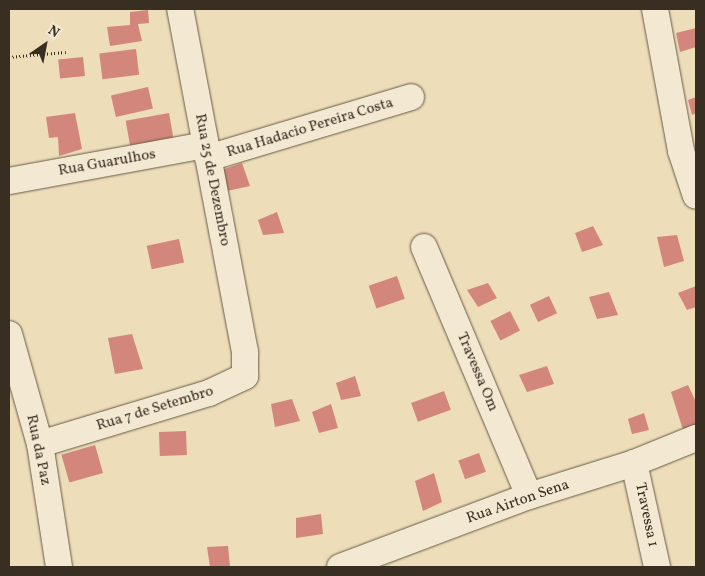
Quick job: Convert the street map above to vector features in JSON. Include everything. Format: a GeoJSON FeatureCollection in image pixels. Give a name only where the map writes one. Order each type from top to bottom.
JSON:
{"type":"FeatureCollection","features":[{"type":"Feature","properties":{"kind":"street","name":"Rua 25 de Dezembro"},"geometry":{"type":"LineString","coordinates":[[180,9],[246,352]]}},
{"type":"Feature","properties":{"kind":"street"},"geometry":{"type":"LineString","coordinates":[[655,9],[681,151],[696,196]]}},
{"type":"Feature","properties":{"kind":"street","name":"Rua Hadacio Pereira Costa"},"geometry":{"type":"LineString","coordinates":[[206,152],[411,97]]}},
{"type":"Feature","properties":{"kind":"street","name":"Rua Guarulhos"},"geometry":{"type":"LineString","coordinates":[[9,181],[206,152]]}},
{"type":"Feature","properties":{"kind":"street","name":"Travessa Om"},"geometry":{"type":"LineString","coordinates":[[424,247],[529,496]]}},
{"type":"Feature","properties":{"kind":"street","name":"Rua da Paz"},"geometry":{"type":"LineString","coordinates":[[9,334],[40,444],[59,567]]}},
{"type":"Feature","properties":{"kind":"street","name":"Rua 7 de Setembro"},"geometry":{"type":"LineString","coordinates":[[40,444],[209,393],[238,381],[246,374],[246,352]]}},
{"type":"Feature","properties":{"kind":"street","name":"Rua Airton Sena"},"geometry":{"type":"LineString","coordinates":[[340,567],[529,496],[634,463],[696,438]]}},
{"type":"Feature","properties":{"kind":"street","name":"Travessa 1"},"geometry":{"type":"LineString","coordinates":[[634,463],[657,567]]}},
{"type":"Feature","properties":{"kind":"path"},"geometry":{"type":"LineString","coordinates":[[9,57],[66,52]]}},
{"type":"Feature","properties":{"kind":"building"},"geometry":{"type":"Polygon","coordinates":[[[148,10],[149,23],[138,24],[142,41],[110,46],[107,27],[130,25],[130,12],[148,10]]]}},
{"type":"Feature","properties":{"kind":"building"},"geometry":{"type":"Polygon","coordinates":[[[696,28],[696,47],[680,52],[676,33],[696,28]]]}},
{"type":"Feature","properties":{"kind":"building"},"geometry":{"type":"Polygon","coordinates":[[[136,49],[139,75],[102,79],[99,54],[136,49]]]}},
{"type":"Feature","properties":{"kind":"building"},"geometry":{"type":"Polygon","coordinates":[[[83,57],[85,76],[60,79],[58,60],[83,57]]]}},
{"type":"Feature","properties":{"kind":"building"},"geometry":{"type":"Polygon","coordinates":[[[148,87],[153,108],[116,117],[111,96],[148,87]]]}},
{"type":"Feature","properties":{"kind":"building"},"geometry":{"type":"Polygon","coordinates":[[[696,97],[696,113],[692,115],[688,100],[696,97]]]}},
{"type":"Feature","properties":{"kind":"building"},"geometry":{"type":"Polygon","coordinates":[[[75,113],[82,149],[59,156],[58,137],[49,138],[46,117],[75,113]]]}},
{"type":"Feature","properties":{"kind":"building"},"geometry":{"type":"Polygon","coordinates":[[[169,113],[174,140],[130,147],[126,121],[169,113]]]}},
{"type":"Feature","properties":{"kind":"building"},"geometry":{"type":"Polygon","coordinates":[[[242,163],[250,186],[222,192],[216,172],[242,163]]]}},
{"type":"Feature","properties":{"kind":"building"},"geometry":{"type":"Polygon","coordinates":[[[277,212],[284,233],[263,235],[258,220],[277,212]]]}},
{"type":"Feature","properties":{"kind":"building"},"geometry":{"type":"Polygon","coordinates":[[[593,226],[603,245],[582,252],[575,233],[593,226]]]}},
{"type":"Feature","properties":{"kind":"building"},"geometry":{"type":"Polygon","coordinates":[[[677,235],[684,261],[664,267],[657,237],[677,235]]]}},
{"type":"Feature","properties":{"kind":"building"},"geometry":{"type":"Polygon","coordinates":[[[179,239],[184,262],[152,269],[147,246],[179,239]]]}},
{"type":"Feature","properties":{"kind":"building"},"geometry":{"type":"Polygon","coordinates":[[[397,276],[405,299],[376,308],[369,286],[397,276]]]}},
{"type":"Feature","properties":{"kind":"building"},"geometry":{"type":"Polygon","coordinates":[[[488,283],[497,298],[478,307],[467,290],[488,283]]]}},
{"type":"Feature","properties":{"kind":"building"},"geometry":{"type":"Polygon","coordinates":[[[696,286],[696,307],[687,310],[678,293],[696,286]]]}},
{"type":"Feature","properties":{"kind":"building"},"geometry":{"type":"Polygon","coordinates":[[[609,292],[618,315],[597,319],[589,297],[609,292]]]}},
{"type":"Feature","properties":{"kind":"building"},"geometry":{"type":"Polygon","coordinates":[[[549,296],[557,313],[538,322],[530,305],[549,296]]]}},
{"type":"Feature","properties":{"kind":"building"},"geometry":{"type":"Polygon","coordinates":[[[510,311],[520,331],[500,341],[490,321],[510,311]]]}},
{"type":"Feature","properties":{"kind":"building"},"geometry":{"type":"Polygon","coordinates":[[[132,334],[143,369],[115,374],[108,338],[132,334]]]}},
{"type":"Feature","properties":{"kind":"building"},"geometry":{"type":"Polygon","coordinates":[[[547,366],[554,384],[527,392],[519,375],[547,366]]]}},
{"type":"Feature","properties":{"kind":"building"},"geometry":{"type":"Polygon","coordinates":[[[355,376],[361,396],[341,400],[336,383],[355,376]]]}},
{"type":"Feature","properties":{"kind":"building"},"geometry":{"type":"Polygon","coordinates":[[[688,385],[696,402],[696,428],[684,433],[671,392],[688,385]]]}},
{"type":"Feature","properties":{"kind":"building"},"geometry":{"type":"Polygon","coordinates":[[[444,391],[451,410],[418,422],[411,403],[444,391]]]}},
{"type":"Feature","properties":{"kind":"building"},"geometry":{"type":"Polygon","coordinates":[[[292,399],[300,421],[275,427],[271,404],[292,399]]]}},
{"type":"Feature","properties":{"kind":"building"},"geometry":{"type":"Polygon","coordinates":[[[331,404],[338,428],[319,433],[312,412],[331,404]]]}},
{"type":"Feature","properties":{"kind":"building"},"geometry":{"type":"Polygon","coordinates":[[[644,413],[649,430],[632,434],[628,419],[644,413]]]}},
{"type":"Feature","properties":{"kind":"building"},"geometry":{"type":"Polygon","coordinates":[[[186,431],[187,455],[160,456],[159,432],[186,431]]]}},
{"type":"Feature","properties":{"kind":"building"},"geometry":{"type":"Polygon","coordinates":[[[95,445],[103,473],[69,483],[61,455],[95,445]]]}},
{"type":"Feature","properties":{"kind":"building"},"geometry":{"type":"Polygon","coordinates":[[[479,453],[486,472],[465,479],[458,461],[479,453]]]}},
{"type":"Feature","properties":{"kind":"building"},"geometry":{"type":"Polygon","coordinates":[[[434,473],[442,502],[423,511],[415,481],[434,473]]]}},
{"type":"Feature","properties":{"kind":"building"},"geometry":{"type":"Polygon","coordinates":[[[321,514],[323,534],[296,538],[296,518],[321,514]]]}},
{"type":"Feature","properties":{"kind":"building"},"geometry":{"type":"Polygon","coordinates":[[[228,546],[230,567],[210,567],[207,547],[228,546]]]}}]}
